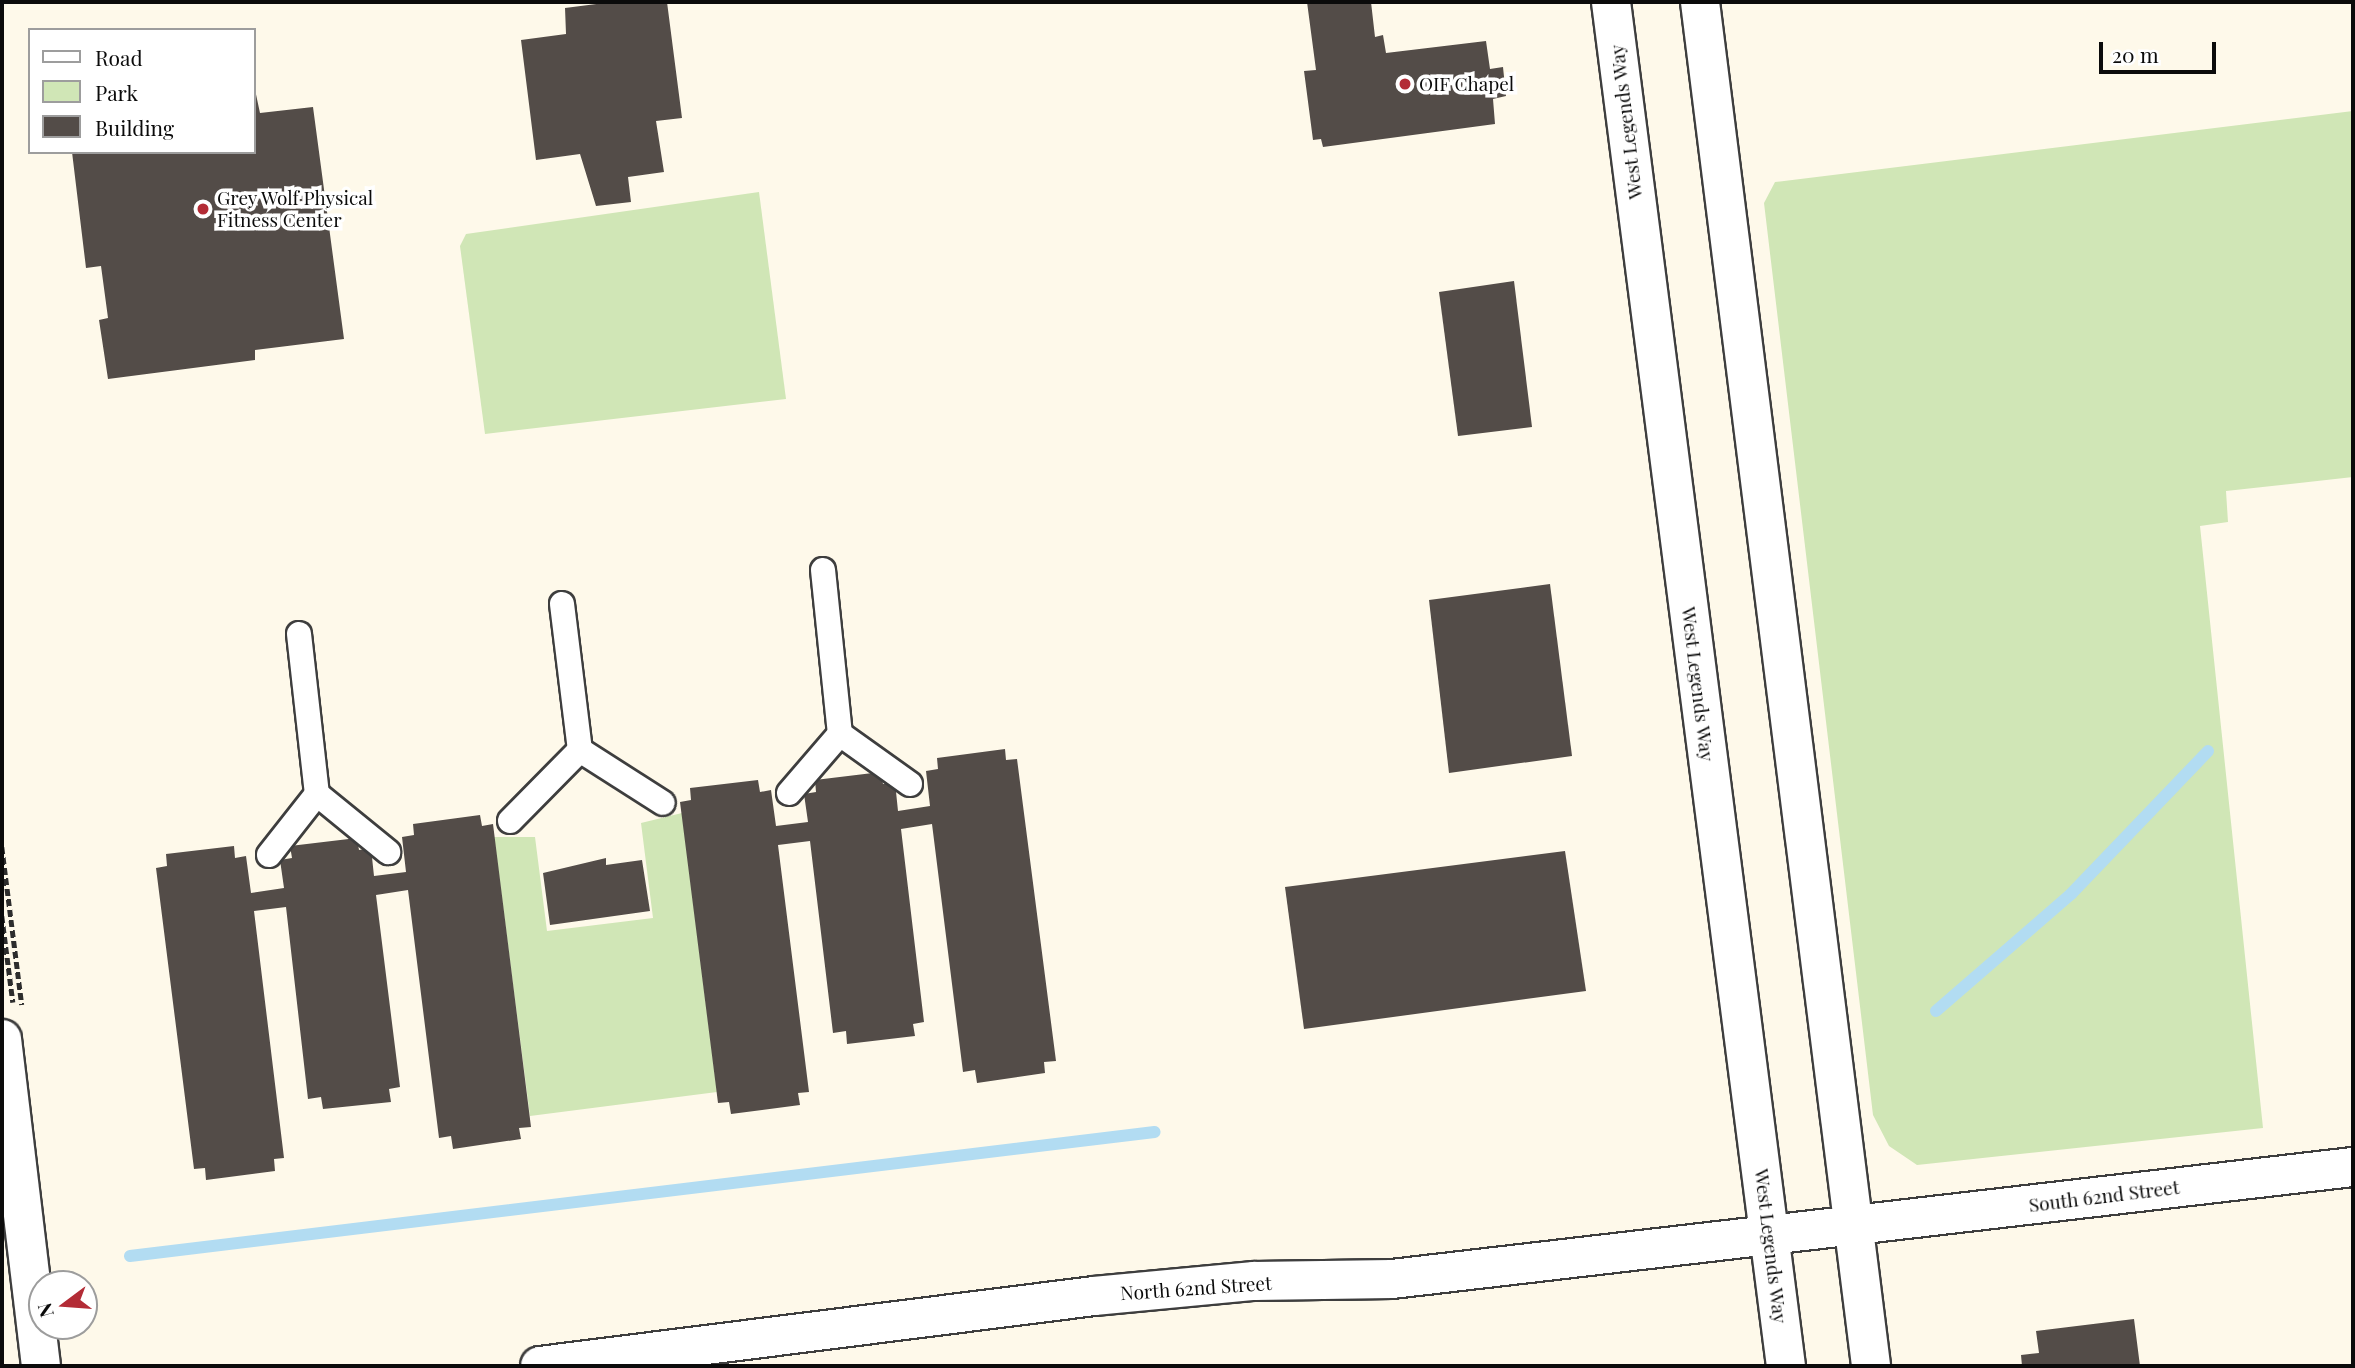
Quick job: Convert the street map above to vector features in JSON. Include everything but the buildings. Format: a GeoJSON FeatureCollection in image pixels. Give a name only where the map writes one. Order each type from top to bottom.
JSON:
{"type":"FeatureCollection","features":[{"type":"Feature","properties":{"kind":"street","name":"West Legends Way"},"geometry":{"type":"LineString","coordinates":[[1611,2],[1786,1366]]}},
{"type":"Feature","properties":{"kind":"street"},"geometry":{"type":"LineString","coordinates":[[1700,2],[1871,1366]]}},
{"type":"Feature","properties":{"kind":"street"},"geometry":{"type":"LineString","coordinates":[[789,793],[840,734],[823,570]]}},
{"type":"Feature","properties":{"kind":"street"},"geometry":{"type":"LineString","coordinates":[[562,604],[580,750]]}},
{"type":"Feature","properties":{"kind":"street"},"geometry":{"type":"LineString","coordinates":[[270,855],[317,794],[299,634]]}},
{"type":"Feature","properties":{"kind":"street"},"geometry":{"type":"LineString","coordinates":[[840,734],[910,783]]}},
{"type":"Feature","properties":{"kind":"street"},"geometry":{"type":"LineString","coordinates":[[580,750],[663,803]]}},
{"type":"Feature","properties":{"kind":"street"},"geometry":{"type":"LineString","coordinates":[[510,821],[580,750]]}},
{"type":"Feature","properties":{"kind":"street"},"geometry":{"type":"LineString","coordinates":[[317,794],[388,852]]}},
{"type":"Feature","properties":{"kind":"street"},"geometry":{"type":"LineString","coordinates":[[2,1039],[41,1366]]}},
{"type":"Feature","properties":{"kind":"street","name":"South 62nd Street"},"geometry":{"type":"LineString","coordinates":[[1854,1226],[2353,1167]]}},
{"type":"Feature","properties":{"kind":"street","name":"North 62nd Street"},"geometry":{"type":"LineString","coordinates":[[540,1366],[1094,1296],[1254,1281],[1392,1279],[1854,1226]]}},
{"type":"Feature","properties":{"kind":"green space"},"geometry":{"type":"Polygon","coordinates":[[[2353,111],[2353,477],[2226,491],[2228,522],[2200,526],[2263,1128],[1917,1165],[1889,1146],[1873,1115],[1764,203],[1775,182],[2353,111]]]}},
{"type":"Feature","properties":{"kind":"green space"},"geometry":{"type":"Polygon","coordinates":[[[759,192],[786,399],[485,434],[460,246],[466,234],[759,192]]]}},
{"type":"Feature","properties":{"kind":"green space"},"geometry":{"type":"Polygon","coordinates":[[[682,813],[717,1092],[530,1116],[494,837],[535,837],[547,931],[653,918],[641,823],[682,813]]]}},
{"type":"Feature","properties":{"kind":"waterway"},"geometry":{"type":"LineString","coordinates":[[1936,1011],[2071,894],[2208,751]]}},
{"type":"Feature","properties":{"kind":"waterway"},"geometry":{"type":"LineString","coordinates":[[130,1256],[1155,1132]]}},
{"type":"Feature","properties":{"kind":"place","name":"OIF Chapel"},"geometry":{"type":"Point","coordinates":[1405,84]}},
{"type":"Feature","properties":{"kind":"place","name":"Grey Wolf Physical Fitness Center"},"geometry":{"type":"Point","coordinates":[203,209]}}]}
